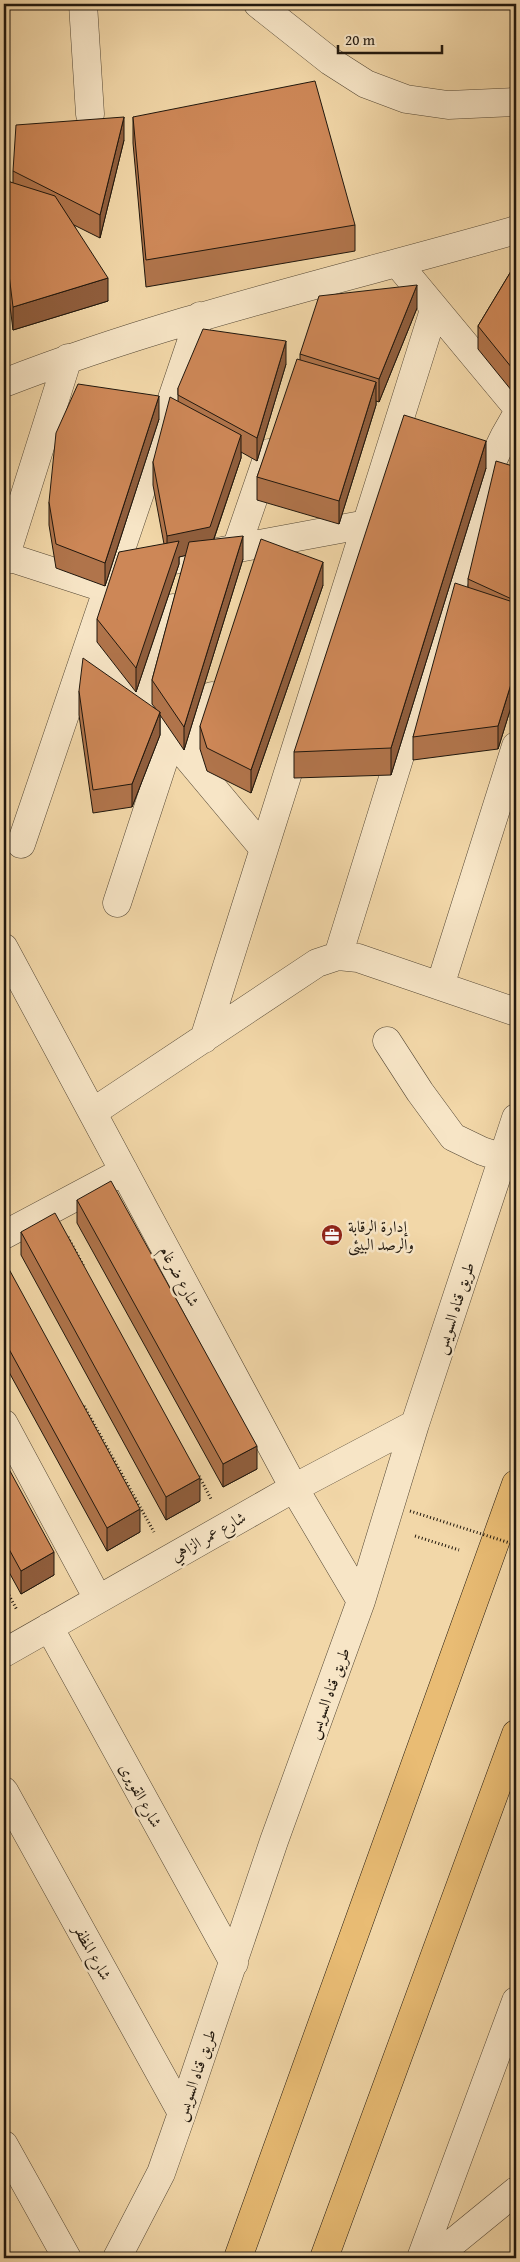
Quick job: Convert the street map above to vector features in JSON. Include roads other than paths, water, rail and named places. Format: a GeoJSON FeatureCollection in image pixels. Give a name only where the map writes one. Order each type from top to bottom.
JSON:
{"type":"FeatureCollection","features":[{"type":"Feature","properties":{"kind":"highway"},"geometry":{"type":"LineString","coordinates":[[237,2253],[516,1484]]}},
{"type":"Feature","properties":{"kind":"highway"},"geometry":{"type":"LineString","coordinates":[[324,2258],[516,1734]]}},
{"type":"Feature","properties":{"kind":"street"},"geometry":{"type":"LineString","coordinates":[[83,4],[90,114]]}},
{"type":"Feature","properties":{"kind":"street"},"geometry":{"type":"LineString","coordinates":[[258,4],[330,61],[366,84],[406,99],[448,105],[516,102]]}},
{"type":"Feature","properties":{"kind":"street"},"geometry":{"type":"LineString","coordinates":[[4,383],[68,358],[200,316],[398,264],[516,230]]}},
{"type":"Feature","properties":{"kind":"street"},"geometry":{"type":"LineString","coordinates":[[398,264],[434,310],[516,406]]}},
{"type":"Feature","properties":{"kind":"street"},"geometry":{"type":"LineString","coordinates":[[318,308],[328,281]]}},
{"type":"Feature","properties":{"kind":"street"},"geometry":{"type":"LineString","coordinates":[[204,1039],[434,310]]}},
{"type":"Feature","properties":{"kind":"street"},"geometry":{"type":"LineString","coordinates":[[21,844],[200,316]]}},
{"type":"Feature","properties":{"kind":"street"},"geometry":{"type":"LineString","coordinates":[[68,358],[5,558],[110,580],[188,558],[367,524]]}},
{"type":"Feature","properties":{"kind":"street"},"geometry":{"type":"LineString","coordinates":[[338,956],[489,468],[516,416]]}},
{"type":"Feature","properties":{"kind":"street"},"geometry":{"type":"LineString","coordinates":[[252,573],[249,546],[278,427]]}},
{"type":"Feature","properties":{"kind":"street"},"geometry":{"type":"LineString","coordinates":[[489,468],[516,478]]}},
{"type":"Feature","properties":{"kind":"street"},"geometry":{"type":"LineString","coordinates":[[143,704],[188,558]]}},
{"type":"Feature","properties":{"kind":"street"},"geometry":{"type":"LineString","coordinates":[[90,640],[264,849]]}},
{"type":"Feature","properties":{"kind":"street"},"geometry":{"type":"LineString","coordinates":[[191,761],[218,676]]}},
{"type":"Feature","properties":{"kind":"street"},"geometry":{"type":"LineString","coordinates":[[117,903],[171,738]]}},
{"type":"Feature","properties":{"kind":"street"},"geometry":{"type":"LineString","coordinates":[[440,986],[516,746]]}},
{"type":"Feature","properties":{"kind":"street","name":"شارع ضرغام"},"geometry":{"type":"LineString","coordinates":[[4,948],[294,1488],[361,1601]]}},
{"type":"Feature","properties":{"kind":"street"},"geometry":{"type":"LineString","coordinates":[[93,1112],[317,963],[338,956],[358,958],[516,1012]]}},
{"type":"Feature","properties":{"kind":"street"},"geometry":{"type":"LineString","coordinates":[[387,1041],[453,1138],[503,1158]]}},
{"type":"Feature","properties":{"kind":"street","name":"طريق قناه السويس"},"geometry":{"type":"LineString","coordinates":[[117,2258],[160,2173],[182,2113],[274,1840],[361,1601],[415,1424],[516,1118]]}},
{"type":"Feature","properties":{"kind":"street"},"geometry":{"type":"LineString","coordinates":[[4,1235],[124,1170]]}},
{"type":"Feature","properties":{"kind":"street"},"geometry":{"type":"LineString","coordinates":[[4,1424],[98,1600]]}},
{"type":"Feature","properties":{"kind":"street","name":"شارع عمر الزاهي"},"geometry":{"type":"LineString","coordinates":[[4,1653],[294,1488],[415,1424]]}},
{"type":"Feature","properties":{"kind":"street","name":"شارع القويرى"},"geometry":{"type":"LineString","coordinates":[[48,1627],[234,1963]]}},
{"type":"Feature","properties":{"kind":"street","name":"شارع المظفر"},"geometry":{"type":"LineString","coordinates":[[4,1790],[182,2113]]}},
{"type":"Feature","properties":{"kind":"street"},"geometry":{"type":"LineString","coordinates":[[421,2258],[516,2002]]}},
{"type":"Feature","properties":{"kind":"street"},"geometry":{"type":"LineString","coordinates":[[4,2145],[67,2258]]}},
{"type":"Feature","properties":{"kind":"street"},"geometry":{"type":"LineString","coordinates":[[434,2258],[516,2191]]}},
{"type":"Feature","properties":{"kind":"place","name":"إدارة الرقابة والرصد البيئى"},"geometry":{"type":"Point","coordinates":[332,1235]}}]}
